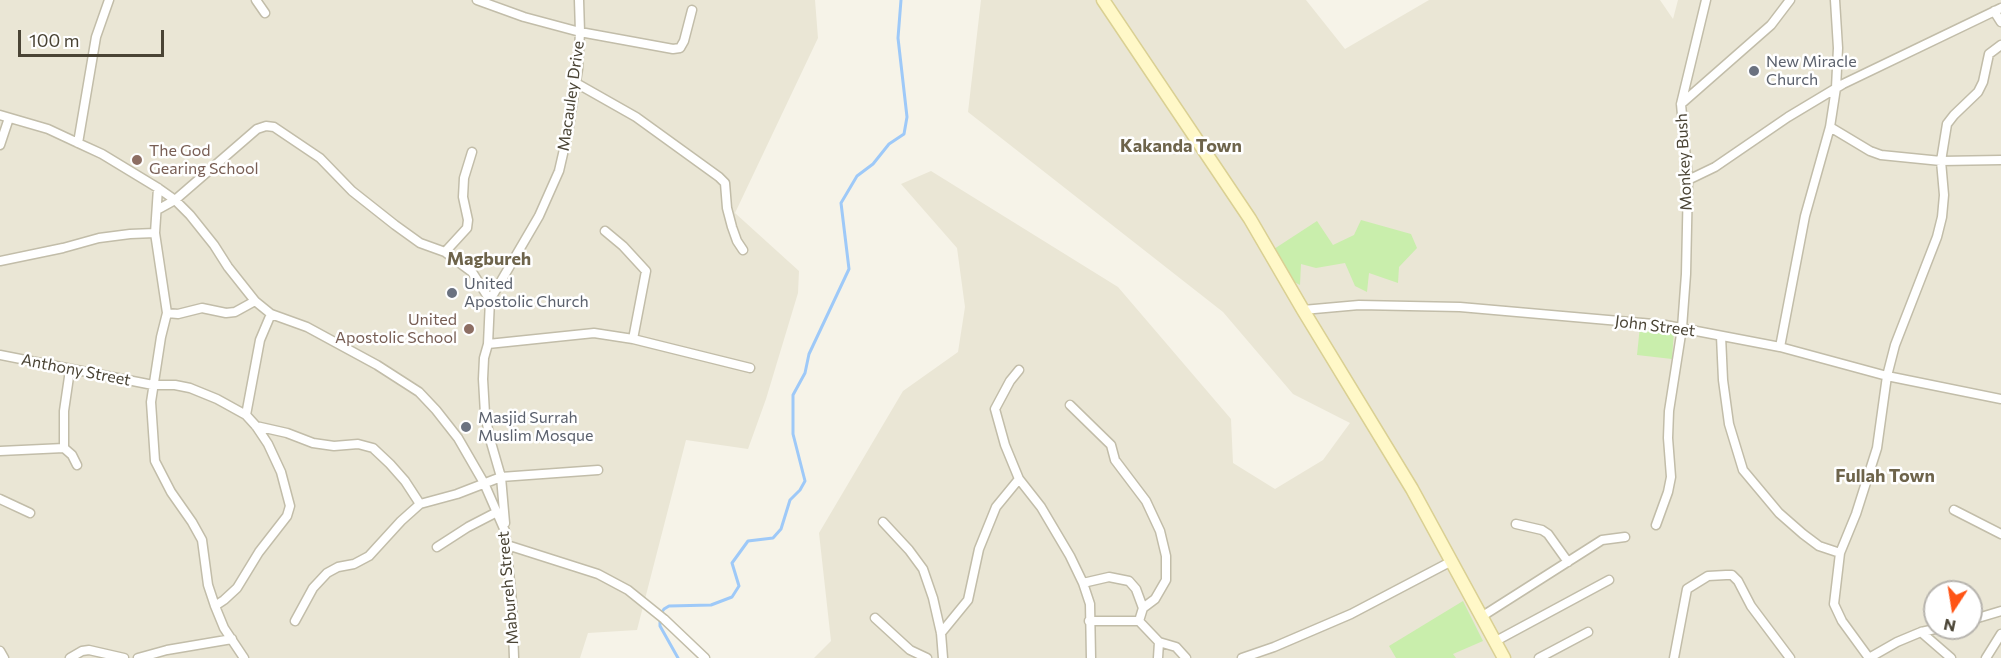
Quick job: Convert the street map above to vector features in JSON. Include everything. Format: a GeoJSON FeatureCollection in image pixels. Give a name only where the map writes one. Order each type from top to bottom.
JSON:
{"type":"FeatureCollection","features":[{"type":"Feature","properties":{"kind":"street"},"geometry":{"type":"LineString","coordinates":[[78,142],[96,37],[109,0]]}},
{"type":"Feature","properties":{"kind":"street"},"geometry":{"type":"LineString","coordinates":[[256,0],[265,13]]}},
{"type":"Feature","properties":{"kind":"street"},"geometry":{"type":"LineString","coordinates":[[477,0],[524,17],[580,32],[673,49],[680,48],[684,40],[692,10]]}},
{"type":"Feature","properties":{"kind":"street","name":"Macauley Drive"},"geometry":{"type":"LineString","coordinates":[[505,531],[501,477],[485,414],[483,379],[484,358],[488,344],[490,300],[539,216],[559,171],[576,83],[580,32],[579,0]]}},
{"type":"Feature","properties":{"kind":"street"},"geometry":{"type":"LineString","coordinates":[[1103,0],[1250,219],[1412,489],[1504,658]]}},
{"type":"Feature","properties":{"kind":"street","name":"Monkey Bush"},"geometry":{"type":"LineString","coordinates":[[1656,525],[1671,477],[1668,438],[1669,411],[1682,328],[1686,274],[1688,180],[1681,104],[1706,0]]}},
{"type":"Feature","properties":{"kind":"street"},"geometry":{"type":"LineString","coordinates":[[1681,104],[1771,25],[1790,0]]}},
{"type":"Feature","properties":{"kind":"street"},"geometry":{"type":"LineString","coordinates":[[1780,347],[1802,231],[1830,127],[1836,88],[1838,48],[1834,0]]}},
{"type":"Feature","properties":{"kind":"street"},"geometry":{"type":"LineString","coordinates":[[1688,180],[1715,167],[1788,117],[1836,88],[1998,9],[2001,22]]}},
{"type":"Feature","properties":{"kind":"street"},"geometry":{"type":"LineString","coordinates":[[1951,658],[1921,632],[1869,658],[1842,621],[1834,604],[1840,553],[1856,514],[1877,448],[1887,376],[1895,345],[1940,227],[1944,195],[1941,161],[1945,131],[1950,119],[1978,92],[1983,82],[1989,54],[2001,45]]}},
{"type":"Feature","properties":{"kind":"street"},"geometry":{"type":"LineString","coordinates":[[576,83],[636,117],[719,177],[725,183],[727,208],[732,226],[737,241],[744,250]]}},
{"type":"Feature","properties":{"kind":"street","name":"Mabureh Street"},"geometry":{"type":"LineString","coordinates":[[0,115],[48,129],[78,142],[158,188],[190,215],[255,301],[271,314],[307,327],[377,365],[419,392],[458,438],[484,483],[505,531],[514,658]]}},
{"type":"Feature","properties":{"kind":"street"},"geometry":{"type":"LineString","coordinates":[[0,145],[9,118]]}},
{"type":"Feature","properties":{"kind":"street"},"geometry":{"type":"LineString","coordinates":[[157,210],[175,200],[257,129],[266,126],[274,127],[320,158],[352,191],[395,225],[420,243],[445,252],[472,273],[490,300]]}},
{"type":"Feature","properties":{"kind":"street"},"geometry":{"type":"LineString","coordinates":[[1830,127],[1881,155],[1941,161],[2001,160]]}},
{"type":"Feature","properties":{"kind":"street"},"geometry":{"type":"LineString","coordinates":[[445,252],[467,228],[468,220],[463,197],[464,178],[472,152]]}},
{"type":"Feature","properties":{"kind":"street"},"geometry":{"type":"LineString","coordinates":[[158,188],[155,233],[167,312],[151,402],[155,461],[171,492],[202,540],[208,585],[215,606],[224,628],[244,658]]}},
{"type":"Feature","properties":{"kind":"street"},"geometry":{"type":"LineString","coordinates":[[605,231],[623,246],[646,271],[633,339]]}},
{"type":"Feature","properties":{"kind":"street"},"geometry":{"type":"LineString","coordinates":[[0,261],[99,238],[155,233]]}},
{"type":"Feature","properties":{"kind":"street"},"geometry":{"type":"LineString","coordinates":[[167,312],[178,314],[202,308],[226,313],[235,312],[255,301]]}},
{"type":"Feature","properties":{"kind":"street","name":"John Street"},"geometry":{"type":"LineString","coordinates":[[1303,310],[1359,305],[1460,307],[1682,328],[1780,347],[1887,376],[2001,399]]}},
{"type":"Feature","properties":{"kind":"street"},"geometry":{"type":"LineString","coordinates":[[246,415],[260,340],[271,314]]}},
{"type":"Feature","properties":{"kind":"street"},"geometry":{"type":"LineString","coordinates":[[488,344],[594,333],[633,339],[750,368]]}},
{"type":"Feature","properties":{"kind":"street"},"geometry":{"type":"LineString","coordinates":[[1721,336],[1723,380],[1729,424],[1743,470],[1766,499],[1787,520],[1819,546],[1840,553]]}},
{"type":"Feature","properties":{"kind":"street","name":"Anthony Street"},"geometry":{"type":"LineString","coordinates":[[0,355],[153,385],[190,388],[218,399],[246,415],[256,426],[268,444],[281,472],[290,506],[287,516],[259,552],[237,588],[215,606]]}},
{"type":"Feature","properties":{"kind":"street"},"geometry":{"type":"LineString","coordinates":[[64,448],[64,411],[70,370]]}},
{"type":"Feature","properties":{"kind":"street"},"geometry":{"type":"LineString","coordinates":[[1019,370],[1010,381],[995,409],[1005,445],[1019,479],[1041,507],[1071,556],[1083,584],[1090,604],[1091,658]]}},
{"type":"Feature","properties":{"kind":"street"},"geometry":{"type":"LineString","coordinates":[[1070,405],[1111,445],[1115,460],[1146,501],[1160,531],[1166,556],[1166,580],[1155,599],[1143,608],[1139,621]]}},
{"type":"Feature","properties":{"kind":"street"},"geometry":{"type":"LineString","coordinates":[[256,426],[286,433],[313,443],[334,446],[358,444],[372,448],[405,481],[420,504]]}},
{"type":"Feature","properties":{"kind":"street"},"geometry":{"type":"LineString","coordinates":[[0,451],[64,448],[72,455],[77,465]]}},
{"type":"Feature","properties":{"kind":"street"},"geometry":{"type":"LineString","coordinates":[[295,621],[313,588],[327,573],[369,556],[420,504],[457,494],[501,477],[598,470]]}},
{"type":"Feature","properties":{"kind":"street"},"geometry":{"type":"LineString","coordinates":[[941,633],[968,600],[979,549],[996,507],[1019,479]]}},
{"type":"Feature","properties":{"kind":"street"},"geometry":{"type":"LineString","coordinates":[[0,499],[30,513]]}},
{"type":"Feature","properties":{"kind":"street"},"geometry":{"type":"LineString","coordinates":[[1954,510],[2001,534]]}},
{"type":"Feature","properties":{"kind":"street"},"geometry":{"type":"LineString","coordinates":[[437,547],[497,512]]}},
{"type":"Feature","properties":{"kind":"street"},"geometry":{"type":"LineString","coordinates":[[883,522],[923,569],[941,633],[943,658]]}},
{"type":"Feature","properties":{"kind":"street"},"geometry":{"type":"LineString","coordinates":[[1516,525],[1542,530],[1548,534],[1568,562]]}},
{"type":"Feature","properties":{"kind":"street"},"geometry":{"type":"LineString","coordinates":[[1481,617],[1602,540],[1625,537]]}},
{"type":"Feature","properties":{"kind":"street"},"geometry":{"type":"LineString","coordinates":[[507,545],[598,574],[628,590],[664,619],[705,658]]}},
{"type":"Feature","properties":{"kind":"street"},"geometry":{"type":"LineString","coordinates":[[1242,658],[1351,614],[1450,562]]}},
{"type":"Feature","properties":{"kind":"street"},"geometry":{"type":"LineString","coordinates":[[1674,658],[1687,589],[1708,576],[1732,575],[1738,581],[1751,606],[1790,658]]}},
{"type":"Feature","properties":{"kind":"street"},"geometry":{"type":"LineString","coordinates":[[1083,584],[1109,577],[1130,581],[1134,584],[1143,608]]}},
{"type":"Feature","properties":{"kind":"street"},"geometry":{"type":"LineString","coordinates":[[1494,642],[1609,580]]}},
{"type":"Feature","properties":{"kind":"street"},"geometry":{"type":"LineString","coordinates":[[1983,616],[2001,611]]}},
{"type":"Feature","properties":{"kind":"street"},"geometry":{"type":"LineString","coordinates":[[875,618],[910,650],[927,658]]}},
{"type":"Feature","properties":{"kind":"street"},"geometry":{"type":"LineString","coordinates":[[1089,621],[1139,621],[1159,642],[1176,647],[1186,658]]}},
{"type":"Feature","properties":{"kind":"street"},"geometry":{"type":"LineString","coordinates":[[1539,658],[1588,632]]}},
{"type":"Feature","properties":{"kind":"street"},"geometry":{"type":"LineString","coordinates":[[1986,658],[2001,634]]}},
{"type":"Feature","properties":{"kind":"street"},"geometry":{"type":"LineString","coordinates":[[138,658],[167,650],[232,639]]}},
{"type":"Feature","properties":{"kind":"street"},"geometry":{"type":"LineString","coordinates":[[1158,658],[1159,642]]}},
{"type":"Feature","properties":{"kind":"street"},"geometry":{"type":"LineString","coordinates":[[70,658],[89,650],[124,658]]}},
{"type":"Feature","properties":{"kind":"street"},"geometry":{"type":"LineString","coordinates":[[0,651],[4,658]]}},
{"type":"Feature","properties":{"kind":"shaded area"},"geometry":{"type":"Polygon","coordinates":[[[0,0],[815,0],[818,38],[735,213],[799,271],[798,293],[766,399],[748,449],[686,440],[637,630],[588,633],[580,658],[0,658],[0,0]]]}},
{"type":"Feature","properties":{"kind":"shaded area"},"geometry":{"type":"Polygon","coordinates":[[[981,0],[1306,0],[1345,49],[1429,0],[1660,0],[1673,19],[1678,0],[2001,0],[2001,658],[814,658],[831,641],[819,533],[903,391],[958,352],[965,307],[957,248],[901,184],[931,171],[1118,287],[1231,419],[1233,463],[1275,489],[1323,460],[1350,423],[1293,394],[1223,312],[968,112],[981,0]]]}},
{"type":"Feature","properties":{"kind":"green space"},"geometry":{"type":"Polygon","coordinates":[[[1361,220],[1411,234],[1417,248],[1399,267],[1398,283],[1369,273],[1367,292],[1355,286],[1345,263],[1316,268],[1301,264],[1300,285],[1294,282],[1274,249],[1317,221],[1333,245],[1354,235],[1361,220]]]}},
{"type":"Feature","properties":{"kind":"green space"},"geometry":{"type":"Polygon","coordinates":[[[1640,326],[1674,331],[1672,359],[1637,355],[1640,326]]]}},
{"type":"Feature","properties":{"kind":"green space"},"geometry":{"type":"Polygon","coordinates":[[[1463,601],[1483,641],[1453,654],[1456,658],[1396,658],[1389,646],[1463,601]]]}},
{"type":"Feature","properties":{"kind":"waterway"},"geometry":{"type":"LineString","coordinates":[[678,658],[660,626],[660,615],[664,609],[669,606],[711,605],[732,597],[739,586],[732,563],[748,541],[773,538],[781,529],[790,500],[805,481],[793,434],[793,395],[805,373],[809,354],[849,269],[841,203],[857,176],[873,164],[889,144],[904,134],[907,117],[898,38],[901,0]]}},
{"type":"Feature","properties":{"kind":"place","name":"New Miracle Church"},"geometry":{"type":"Point","coordinates":[1754,71]}},
{"type":"Feature","properties":{"kind":"place","name":"The God Gearing School"},"geometry":{"type":"Point","coordinates":[137,160]}},
{"type":"Feature","properties":{"kind":"place","name":"United Apostolic Church"},"geometry":{"type":"Point","coordinates":[452,293]}},
{"type":"Feature","properties":{"kind":"place","name":"United Apostolic School"},"geometry":{"type":"Point","coordinates":[469,329]}},
{"type":"Feature","properties":{"kind":"place","name":"Masjid Surrah Muslim Mosque"},"geometry":{"type":"Point","coordinates":[466,427]}},
{"type":"Feature","properties":{"kind":"district","name":"Kakanda Town"},"geometry":{"type":"Point","coordinates":[1181,146]}},
{"type":"Feature","properties":{"kind":"district","name":"Magbureh"},"geometry":{"type":"Point","coordinates":[489,259]}},
{"type":"Feature","properties":{"kind":"district","name":"Fullah Town"},"geometry":{"type":"Point","coordinates":[1885,476]}}]}
